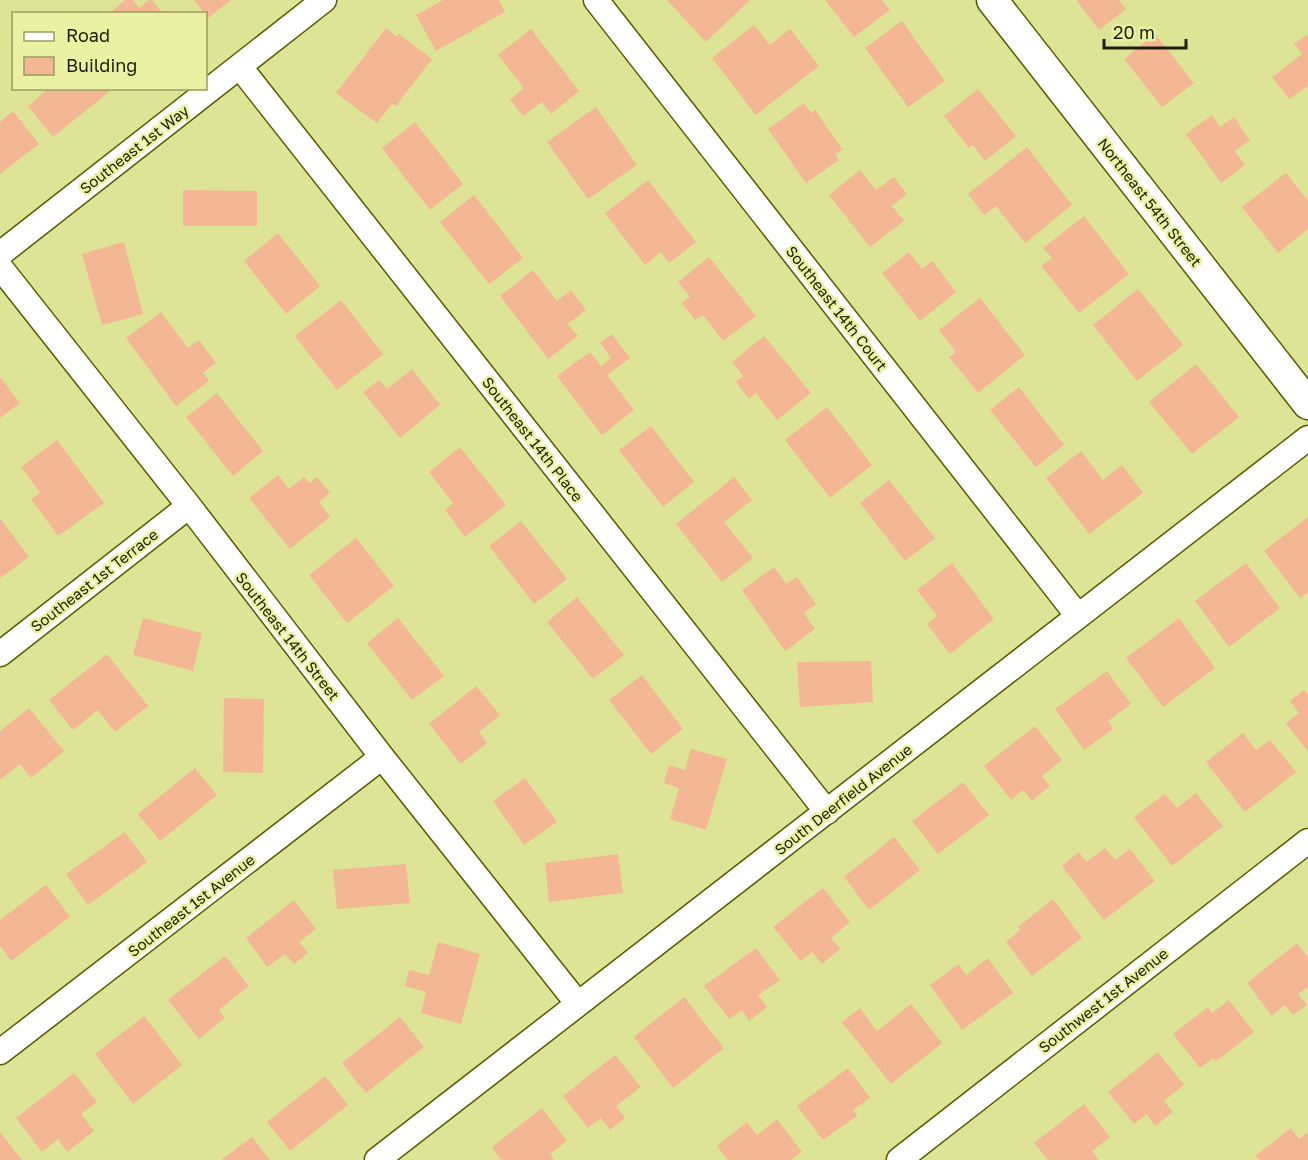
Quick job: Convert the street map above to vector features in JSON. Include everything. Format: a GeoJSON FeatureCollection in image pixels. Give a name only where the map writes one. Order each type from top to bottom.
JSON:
{"type":"FeatureCollection","features":[{"type":"Feature","properties":{"kind":"street","name":"Southeast 1st Way"},"geometry":{"type":"LineString","coordinates":[[0,254],[324,0]]}},
{"type":"Feature","properties":{"kind":"street","name":"Southeast 14th Court"},"geometry":{"type":"LineString","coordinates":[[596,0],[1078,616]]}},
{"type":"Feature","properties":{"kind":"street","name":"Northeast 54th Street"},"geometry":{"type":"LineString","coordinates":[[992,0],[1308,404]]}},
{"type":"Feature","properties":{"kind":"street","name":"Southeast 14th Place"},"geometry":{"type":"LineString","coordinates":[[240,67],[827,812]]}},
{"type":"Feature","properties":{"kind":"street","name":"Southeast 14th Street"},"geometry":{"type":"LineString","coordinates":[[0,267],[189,506],[382,757],[578,1004]]}},
{"type":"Feature","properties":{"kind":"street","name":"South Deerfield Avenue"},"geometry":{"type":"LineString","coordinates":[[377,1160],[1308,438]]}},
{"type":"Feature","properties":{"kind":"street","name":"Southeast 1st Terrace"},"geometry":{"type":"LineString","coordinates":[[0,654],[189,506]]}},
{"type":"Feature","properties":{"kind":"street","name":"Southeast 1st Avenue"},"geometry":{"type":"LineString","coordinates":[[0,1052],[382,757]]}},
{"type":"Feature","properties":{"kind":"street","name":"Southwest 1st Avenue"},"geometry":{"type":"LineString","coordinates":[[899,1160],[1308,841]]}},
{"type":"Feature","properties":{"kind":"building"},"geometry":{"type":"Polygon","coordinates":[[[125,0],[133,0],[139,8],[152,0],[161,12],[111,12],[125,0]]]}},
{"type":"Feature","properties":{"kind":"building"},"geometry":{"type":"Polygon","coordinates":[[[194,0],[231,0],[208,18],[207,12],[203,12],[194,0]]]}},
{"type":"Feature","properties":{"kind":"building"},"geometry":{"type":"Polygon","coordinates":[[[443,0],[499,0],[505,12],[436,51],[416,15],[443,0]]]}},
{"type":"Feature","properties":{"kind":"building"},"geometry":{"type":"Polygon","coordinates":[[[667,0],[750,0],[706,42],[667,0]]]}},
{"type":"Feature","properties":{"kind":"building"},"geometry":{"type":"Polygon","coordinates":[[[825,0],[882,0],[890,10],[854,37],[825,0]]]}},
{"type":"Feature","properties":{"kind":"building"},"geometry":{"type":"Polygon","coordinates":[[[1076,0],[1119,0],[1126,9],[1099,30],[1076,0]]]}},
{"type":"Feature","properties":{"kind":"building"},"geometry":{"type":"Polygon","coordinates":[[[902,21],[945,81],[908,107],[865,48],[902,21]]]}},
{"type":"Feature","properties":{"kind":"building"},"geometry":{"type":"Polygon","coordinates":[[[754,25],[770,45],[790,29],[819,66],[756,115],[712,58],[754,25]]]}},
{"type":"Feature","properties":{"kind":"building"},"geometry":{"type":"Polygon","coordinates":[[[386,28],[397,37],[399,34],[432,59],[396,106],[392,104],[377,123],[336,93],[386,28]]]}},
{"type":"Feature","properties":{"kind":"building"},"geometry":{"type":"Polygon","coordinates":[[[531,29],[579,91],[551,114],[542,102],[523,116],[510,100],[524,88],[498,55],[531,29]]]}},
{"type":"Feature","properties":{"kind":"building"},"geometry":{"type":"Polygon","coordinates":[[[1155,34],[1194,83],[1162,107],[1124,59],[1155,34]]]}},
{"type":"Feature","properties":{"kind":"building"},"geometry":{"type":"Polygon","coordinates":[[[1308,34],[1308,86],[1289,99],[1272,77],[1302,54],[1294,44],[1308,34]]]}},
{"type":"Feature","properties":{"kind":"building"},"geometry":{"type":"Polygon","coordinates":[[[978,89],[1016,136],[985,161],[973,145],[969,148],[944,116],[978,89]]]}},
{"type":"Feature","properties":{"kind":"building"},"geometry":{"type":"Polygon","coordinates":[[[47,90],[108,90],[109,92],[53,137],[28,106],[47,90]]]}},
{"type":"Feature","properties":{"kind":"building"},"geometry":{"type":"Polygon","coordinates":[[[804,103],[811,113],[815,110],[843,150],[835,154],[839,160],[806,183],[768,129],[804,103]]]}},
{"type":"Feature","properties":{"kind":"building"},"geometry":{"type":"Polygon","coordinates":[[[596,107],[637,165],[588,199],[547,142],[596,107]]]}},
{"type":"Feature","properties":{"kind":"building"},"geometry":{"type":"Polygon","coordinates":[[[13,111],[39,144],[0,174],[0,122],[13,111]]]}},
{"type":"Feature","properties":{"kind":"building"},"geometry":{"type":"Polygon","coordinates":[[[1212,115],[1220,127],[1234,117],[1250,140],[1235,151],[1245,165],[1221,183],[1186,134],[1212,115]]]}},
{"type":"Feature","properties":{"kind":"building"},"geometry":{"type":"Polygon","coordinates":[[[415,122],[463,184],[430,210],[382,148],[415,122]]]}},
{"type":"Feature","properties":{"kind":"building"},"geometry":{"type":"Polygon","coordinates":[[[1027,147],[1072,205],[1025,243],[996,206],[984,215],[968,194],[1027,147]]]}},
{"type":"Feature","properties":{"kind":"building"},"geometry":{"type":"Polygon","coordinates":[[[860,170],[876,190],[894,177],[907,194],[892,206],[904,221],[870,247],[829,195],[860,170]]]}},
{"type":"Feature","properties":{"kind":"building"},"geometry":{"type":"Polygon","coordinates":[[[1286,173],[1308,201],[1308,229],[1278,253],[1242,207],[1286,173]]]}},
{"type":"Feature","properties":{"kind":"building"},"geometry":{"type":"Polygon","coordinates":[[[648,180],[696,242],[669,263],[661,252],[645,265],[605,213],[648,180]]]}},
{"type":"Feature","properties":{"kind":"building"},"geometry":{"type":"Polygon","coordinates":[[[183,190],[257,191],[257,226],[183,226],[183,190]]]}},
{"type":"Feature","properties":{"kind":"building"},"geometry":{"type":"Polygon","coordinates":[[[474,195],[523,258],[489,284],[440,222],[474,195]]]}},
{"type":"Feature","properties":{"kind":"building"},"geometry":{"type":"Polygon","coordinates":[[[1084,216],[1129,274],[1079,313],[1041,266],[1052,258],[1043,248],[1084,216]]]}},
{"type":"Feature","properties":{"kind":"building"},"geometry":{"type":"Polygon","coordinates":[[[278,233],[320,286],[286,314],[244,261],[278,233]]]}},
{"type":"Feature","properties":{"kind":"building"},"geometry":{"type":"Polygon","coordinates":[[[124,242],[143,314],[102,325],[82,254],[124,242]]]}},
{"type":"Feature","properties":{"kind":"building"},"geometry":{"type":"Polygon","coordinates":[[[909,252],[922,269],[932,261],[956,292],[920,321],[882,273],[909,252]]]}},
{"type":"Feature","properties":{"kind":"building"},"geometry":{"type":"Polygon","coordinates":[[[709,257],[756,316],[723,341],[703,315],[695,320],[682,303],[690,297],[678,282],[709,257]]]}},
{"type":"Feature","properties":{"kind":"building"},"geometry":{"type":"Polygon","coordinates":[[[533,270],[557,301],[571,290],[586,310],[568,324],[578,336],[548,359],[500,296],[533,270]]]}},
{"type":"Feature","properties":{"kind":"building"},"geometry":{"type":"Polygon","coordinates":[[[1138,289],[1183,345],[1137,381],[1093,325],[1138,289]]]}},
{"type":"Feature","properties":{"kind":"building"},"geometry":{"type":"Polygon","coordinates":[[[980,298],[1025,355],[978,393],[949,357],[956,352],[939,330],[980,298]]]}},
{"type":"Feature","properties":{"kind":"building"},"geometry":{"type":"Polygon","coordinates":[[[341,300],[383,354],[337,390],[295,336],[341,300]]]}},
{"type":"Feature","properties":{"kind":"building"},"geometry":{"type":"Polygon","coordinates":[[[161,312],[188,348],[199,340],[216,363],[203,373],[209,381],[176,406],[126,338],[161,312]]]}},
{"type":"Feature","properties":{"kind":"building"},"geometry":{"type":"Polygon","coordinates":[[[612,334],[630,358],[607,375],[634,410],[602,435],[557,376],[590,352],[601,366],[611,358],[600,343],[612,334]]]}},
{"type":"Feature","properties":{"kind":"building"},"geometry":{"type":"Polygon","coordinates":[[[764,336],[811,393],[777,420],[756,393],[749,399],[736,382],[743,376],[732,362],[764,336]]]}},
{"type":"Feature","properties":{"kind":"building"},"geometry":{"type":"Polygon","coordinates":[[[1196,364],[1239,417],[1192,454],[1149,402],[1196,364]]]}},
{"type":"Feature","properties":{"kind":"building"},"geometry":{"type":"Polygon","coordinates":[[[412,369],[440,405],[400,438],[363,392],[379,380],[387,389],[412,369]]]}},
{"type":"Feature","properties":{"kind":"building"},"geometry":{"type":"Polygon","coordinates":[[[0,377],[20,403],[0,418],[0,377]]]}},
{"type":"Feature","properties":{"kind":"building"},"geometry":{"type":"Polygon","coordinates":[[[1019,387],[1064,445],[1036,467],[990,410],[1019,387]]]}},
{"type":"Feature","properties":{"kind":"building"},"geometry":{"type":"Polygon","coordinates":[[[217,393],[263,451],[233,476],[186,417],[217,393]]]}},
{"type":"Feature","properties":{"kind":"building"},"geometry":{"type":"Polygon","coordinates":[[[827,407],[872,465],[830,498],[785,440],[827,407]]]}},
{"type":"Feature","properties":{"kind":"building"},"geometry":{"type":"Polygon","coordinates":[[[651,426],[694,482],[663,507],[619,450],[651,426]]]}},
{"type":"Feature","properties":{"kind":"building"},"geometry":{"type":"Polygon","coordinates":[[[57,440],[104,503],[58,536],[31,499],[40,493],[21,467],[57,440]]]}},
{"type":"Feature","properties":{"kind":"building"},"geometry":{"type":"Polygon","coordinates":[[[460,447],[506,505],[465,537],[445,510],[453,503],[429,472],[460,447]]]}},
{"type":"Feature","properties":{"kind":"building"},"geometry":{"type":"Polygon","coordinates":[[[1081,451],[1103,480],[1122,465],[1143,493],[1089,534],[1046,478],[1081,451]]]}},
{"type":"Feature","properties":{"kind":"building"},"geometry":{"type":"Polygon","coordinates":[[[278,475],[289,489],[304,477],[310,483],[317,477],[330,493],[319,502],[330,517],[290,549],[249,498],[278,475]]]}},
{"type":"Feature","properties":{"kind":"building"},"geometry":{"type":"Polygon","coordinates":[[[734,477],[752,500],[724,522],[753,558],[722,582],[676,524],[734,477]]]}},
{"type":"Feature","properties":{"kind":"building"},"geometry":{"type":"Polygon","coordinates":[[[889,480],[935,538],[905,561],[860,503],[889,480]]]}},
{"type":"Feature","properties":{"kind":"building"},"geometry":{"type":"Polygon","coordinates":[[[1308,517],[1308,592],[1300,598],[1264,551],[1308,517]]]}},
{"type":"Feature","properties":{"kind":"building"},"geometry":{"type":"Polygon","coordinates":[[[0,518],[29,557],[0,578],[0,518]]]}},
{"type":"Feature","properties":{"kind":"building"},"geometry":{"type":"Polygon","coordinates":[[[521,521],[567,579],[534,604],[489,546],[521,521]]]}},
{"type":"Feature","properties":{"kind":"building"},"geometry":{"type":"Polygon","coordinates":[[[356,538],[394,586],[347,623],[309,575],[356,538]]]}},
{"type":"Feature","properties":{"kind":"building"},"geometry":{"type":"Polygon","coordinates":[[[952,563],[994,619],[950,654],[927,624],[937,616],[917,590],[952,563]]]}},
{"type":"Feature","properties":{"kind":"building"},"geometry":{"type":"Polygon","coordinates":[[[1246,563],[1280,608],[1229,647],[1195,601],[1246,563]]]}},
{"type":"Feature","properties":{"kind":"building"},"geometry":{"type":"Polygon","coordinates":[[[774,567],[786,584],[797,577],[816,604],[804,613],[815,629],[785,651],[742,590],[774,567]]]}},
{"type":"Feature","properties":{"kind":"building"},"geometry":{"type":"Polygon","coordinates":[[[577,597],[624,655],[593,679],[547,622],[577,597]]]}},
{"type":"Feature","properties":{"kind":"building"},"geometry":{"type":"Polygon","coordinates":[[[143,618],[202,633],[193,671],[133,655],[143,618]]]}},
{"type":"Feature","properties":{"kind":"building"},"geometry":{"type":"Polygon","coordinates":[[[398,618],[444,676],[412,700],[367,643],[398,618]]]}},
{"type":"Feature","properties":{"kind":"building"},"geometry":{"type":"Polygon","coordinates":[[[1179,618],[1215,668],[1163,707],[1126,658],[1179,618]]]}},
{"type":"Feature","properties":{"kind":"building"},"geometry":{"type":"Polygon","coordinates":[[[107,654],[148,706],[115,732],[98,710],[73,730],[49,700],[107,654]]]}},
{"type":"Feature","properties":{"kind":"building"},"geometry":{"type":"Polygon","coordinates":[[[871,661],[873,702],[800,707],[797,662],[871,661]]]}},
{"type":"Feature","properties":{"kind":"building"},"geometry":{"type":"Polygon","coordinates":[[[1107,671],[1131,704],[1108,721],[1113,729],[1084,750],[1055,709],[1107,671]]]}},
{"type":"Feature","properties":{"kind":"building"},"geometry":{"type":"Polygon","coordinates":[[[642,675],[683,729],[651,754],[609,700],[642,675]]]}},
{"type":"Feature","properties":{"kind":"building"},"geometry":{"type":"Polygon","coordinates":[[[476,686],[500,715],[479,732],[487,743],[461,764],[429,724],[476,686]]]}},
{"type":"Feature","properties":{"kind":"building"},"geometry":{"type":"Polygon","coordinates":[[[1304,690],[1308,695],[1308,752],[1286,723],[1299,713],[1290,701],[1304,690]]]}},
{"type":"Feature","properties":{"kind":"building"},"geometry":{"type":"Polygon","coordinates":[[[224,698],[264,699],[263,773],[223,772],[224,698]]]}},
{"type":"Feature","properties":{"kind":"building"},"geometry":{"type":"Polygon","coordinates":[[[29,708],[64,751],[31,778],[20,764],[0,780],[0,731],[29,708]]]}},
{"type":"Feature","properties":{"kind":"building"},"geometry":{"type":"Polygon","coordinates":[[[1035,726],[1062,760],[1042,776],[1050,786],[1032,801],[1023,790],[1011,800],[984,766],[1035,726]]]}},
{"type":"Feature","properties":{"kind":"building"},"geometry":{"type":"Polygon","coordinates":[[[1243,733],[1256,750],[1270,740],[1296,772],[1245,812],[1206,762],[1243,733]]]}},
{"type":"Feature","properties":{"kind":"building"},"geometry":{"type":"Polygon","coordinates":[[[691,749],[727,759],[706,830],[670,819],[679,788],[664,783],[669,765],[685,770],[691,749]]]}},
{"type":"Feature","properties":{"kind":"building"},"geometry":{"type":"Polygon","coordinates":[[[195,768],[217,795],[160,841],[138,814],[195,768]]]}},
{"type":"Feature","properties":{"kind":"building"},"geometry":{"type":"Polygon","coordinates":[[[525,778],[557,822],[524,845],[493,801],[525,778]]]}},
{"type":"Feature","properties":{"kind":"building"},"geometry":{"type":"Polygon","coordinates":[[[963,782],[989,815],[938,854],[912,821],[963,782]]]}},
{"type":"Feature","properties":{"kind":"building"},"geometry":{"type":"Polygon","coordinates":[[[1196,793],[1223,826],[1172,866],[1134,817],[1165,794],[1177,808],[1196,793]]]}},
{"type":"Feature","properties":{"kind":"building"},"geometry":{"type":"Polygon","coordinates":[[[125,832],[147,862],[88,905],[66,874],[125,832]]]}},
{"type":"Feature","properties":{"kind":"building"},"geometry":{"type":"Polygon","coordinates":[[[894,837],[920,870],[869,910],[844,877],[894,837]]]}},
{"type":"Feature","properties":{"kind":"building"},"geometry":{"type":"Polygon","coordinates":[[[1105,848],[1115,860],[1130,849],[1155,881],[1104,920],[1062,866],[1079,852],[1086,862],[1105,848]]]}},
{"type":"Feature","properties":{"kind":"building"},"geometry":{"type":"Polygon","coordinates":[[[618,854],[623,893],[549,902],[545,863],[618,854]]]}},
{"type":"Feature","properties":{"kind":"building"},"geometry":{"type":"Polygon","coordinates":[[[406,864],[410,903],[337,909],[333,870],[406,864]]]}},
{"type":"Feature","properties":{"kind":"building"},"geometry":{"type":"Polygon","coordinates":[[[46,885],[70,917],[11,961],[0,946],[0,920],[46,885]]]}},
{"type":"Feature","properties":{"kind":"building"},"geometry":{"type":"Polygon","coordinates":[[[823,888],[850,922],[831,938],[840,949],[822,964],[812,952],[801,961],[773,927],[823,888]]]}},
{"type":"Feature","properties":{"kind":"building"},"geometry":{"type":"Polygon","coordinates":[[[1053,899],[1082,938],[1032,976],[1006,942],[1020,930],[1018,927],[1053,899]]]}},
{"type":"Feature","properties":{"kind":"building"},"geometry":{"type":"Polygon","coordinates":[[[294,900],[316,929],[299,942],[308,953],[294,964],[285,954],[267,967],[246,938],[294,900]]]}},
{"type":"Feature","properties":{"kind":"building"},"geometry":{"type":"Polygon","coordinates":[[[438,942],[480,954],[461,1024],[421,1013],[426,992],[405,986],[409,970],[429,975],[438,942]]]}},
{"type":"Feature","properties":{"kind":"building"},"geometry":{"type":"Polygon","coordinates":[[[1297,943],[1308,957],[1308,987],[1298,994],[1307,1005],[1293,1015],[1285,1005],[1272,1016],[1247,983],[1297,943]]]}},
{"type":"Feature","properties":{"kind":"building"},"geometry":{"type":"Polygon","coordinates":[[[756,948],[780,980],[758,995],[767,1007],[749,1021],[742,1010],[729,1019],[704,986],[756,948]]]}},
{"type":"Feature","properties":{"kind":"building"},"geometry":{"type":"Polygon","coordinates":[[[225,956],[249,986],[219,1010],[225,1018],[199,1039],[168,1000],[225,956]]]}},
{"type":"Feature","properties":{"kind":"building"},"geometry":{"type":"Polygon","coordinates":[[[988,958],[1013,993],[962,1030],[930,985],[959,964],[966,975],[988,958]]]}},
{"type":"Feature","properties":{"kind":"building"},"geometry":{"type":"Polygon","coordinates":[[[684,997],[724,1048],[673,1088],[634,1037],[684,997]]]}},
{"type":"Feature","properties":{"kind":"building"},"geometry":{"type":"Polygon","coordinates":[[[1229,1000],[1254,1032],[1216,1061],[1213,1058],[1200,1068],[1173,1034],[1208,1007],[1212,1013],[1229,1000]]]}},
{"type":"Feature","properties":{"kind":"building"},"geometry":{"type":"Polygon","coordinates":[[[911,1004],[942,1043],[891,1084],[842,1022],[860,1008],[877,1031],[911,1004]]]}},
{"type":"Feature","properties":{"kind":"building"},"geometry":{"type":"Polygon","coordinates":[[[144,1016],[182,1065],[133,1104],[95,1054],[144,1016]]]}},
{"type":"Feature","properties":{"kind":"building"},"geometry":{"type":"Polygon","coordinates":[[[400,1017],[424,1047],[366,1093],[342,1063],[400,1017]]]}},
{"type":"Feature","properties":{"kind":"building"},"geometry":{"type":"Polygon","coordinates":[[[1158,1052],[1184,1085],[1164,1101],[1173,1112],[1155,1126],[1147,1114],[1134,1124],[1108,1092],[1158,1052]]]}},
{"type":"Feature","properties":{"kind":"building"},"geometry":{"type":"Polygon","coordinates":[[[615,1055],[641,1087],[616,1106],[625,1118],[610,1130],[601,1118],[588,1128],[563,1096],[615,1055]]]}},
{"type":"Feature","properties":{"kind":"building"},"geometry":{"type":"Polygon","coordinates":[[[848,1068],[870,1098],[853,1110],[857,1116],[823,1140],[797,1106],[848,1068]]]}},
{"type":"Feature","properties":{"kind":"building"},"geometry":{"type":"Polygon","coordinates":[[[74,1073],[97,1102],[81,1114],[94,1131],[67,1152],[58,1139],[42,1152],[16,1118],[74,1073]]]}},
{"type":"Feature","properties":{"kind":"building"},"geometry":{"type":"Polygon","coordinates":[[[325,1076],[348,1105],[290,1151],[267,1122],[325,1076]]]}},
{"type":"Feature","properties":{"kind":"building"},"geometry":{"type":"Polygon","coordinates":[[[1084,1104],[1110,1137],[1092,1151],[1099,1160],[1048,1160],[1034,1143],[1084,1104]]]}},
{"type":"Feature","properties":{"kind":"building"},"geometry":{"type":"Polygon","coordinates":[[[542,1108],[567,1141],[550,1154],[554,1160],[501,1160],[492,1147],[542,1108]]]}},
{"type":"Feature","properties":{"kind":"building"},"geometry":{"type":"Polygon","coordinates":[[[777,1119],[802,1152],[791,1160],[728,1160],[717,1146],[747,1122],[757,1135],[777,1119]]]}},
{"type":"Feature","properties":{"kind":"building"},"geometry":{"type":"Polygon","coordinates":[[[1291,1128],[1299,1139],[1308,1132],[1308,1160],[1259,1160],[1255,1156],[1291,1128]]]}},
{"type":"Feature","properties":{"kind":"building"},"geometry":{"type":"Polygon","coordinates":[[[0,1132],[22,1160],[0,1160],[0,1132]]]}},
{"type":"Feature","properties":{"kind":"building"},"geometry":{"type":"Polygon","coordinates":[[[252,1137],[270,1160],[221,1160],[252,1137]]]}}]}
